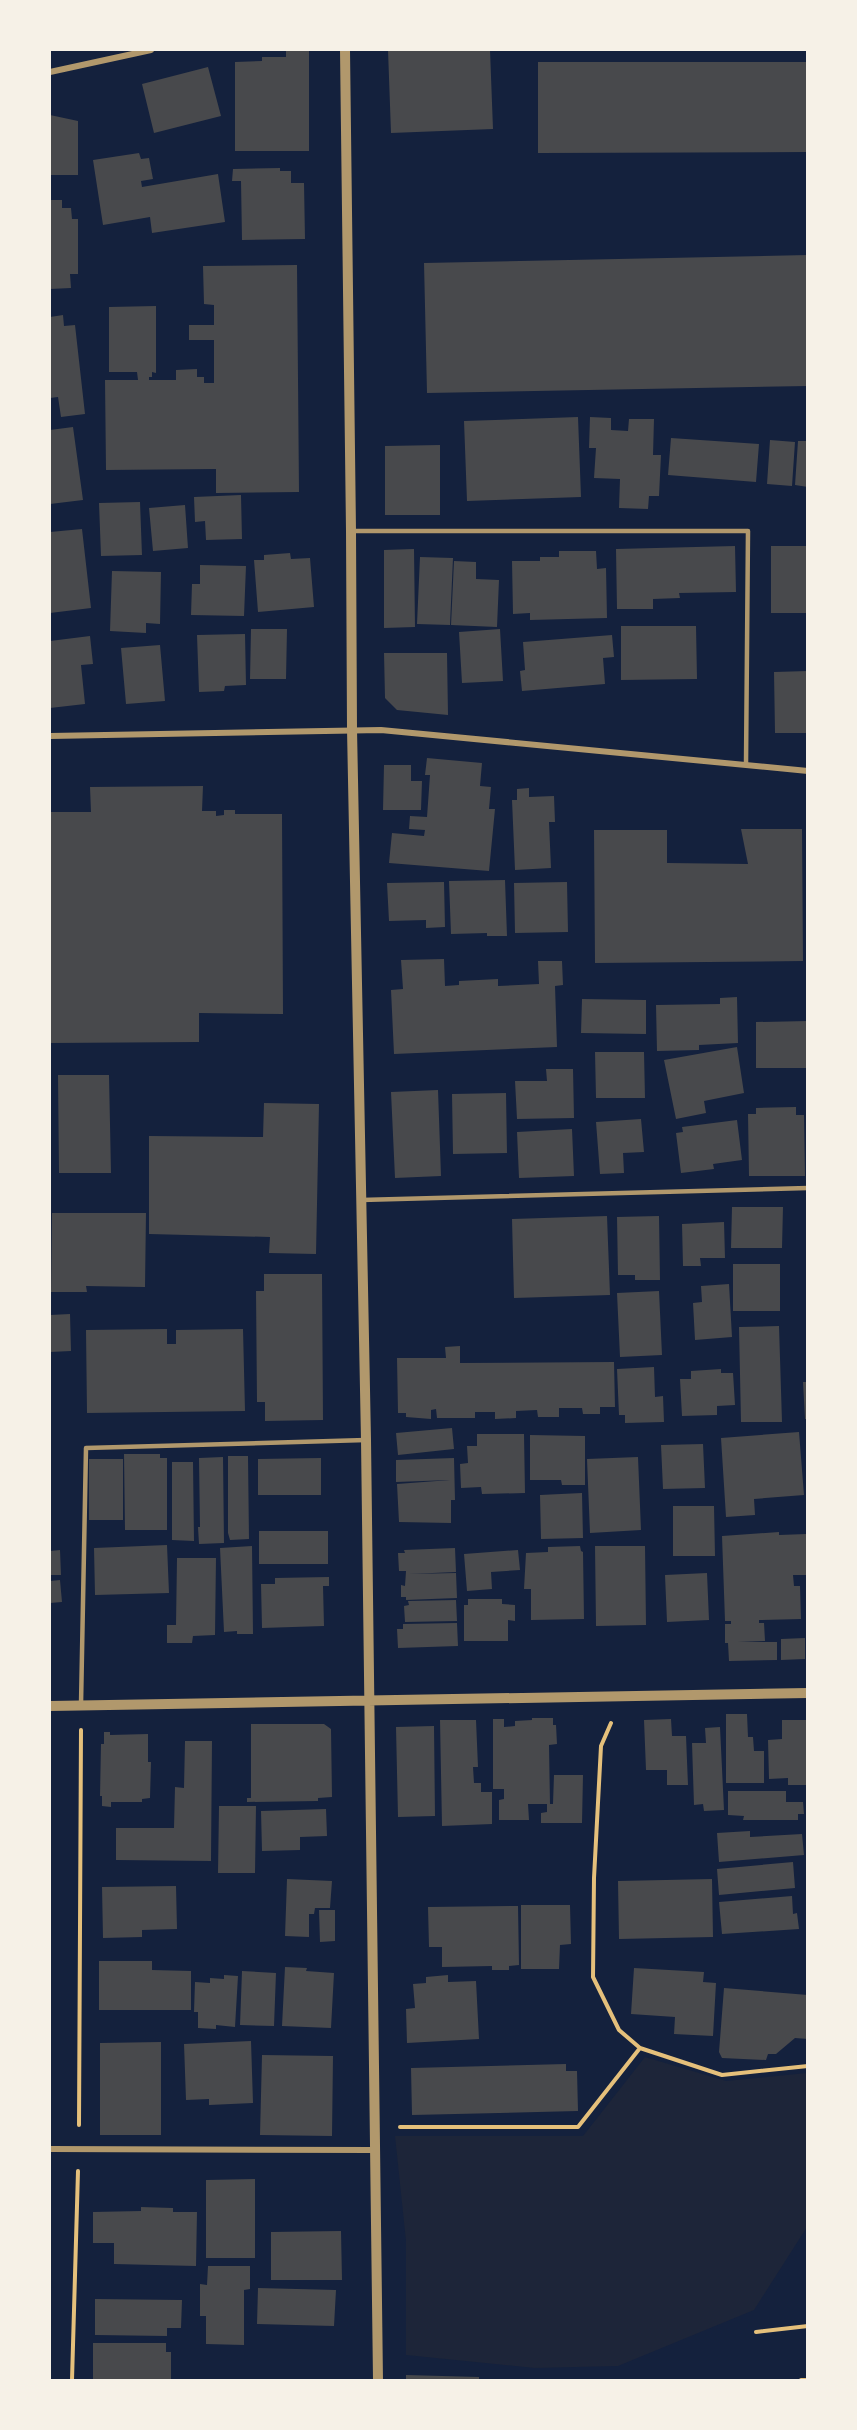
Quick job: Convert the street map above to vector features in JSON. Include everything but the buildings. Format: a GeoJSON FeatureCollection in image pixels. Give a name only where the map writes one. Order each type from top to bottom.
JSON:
{"type":"FeatureCollection","features":[{"type":"Feature","properties":{"kind":"street"},"geometry":{"type":"LineString","coordinates":[[50,72],[151,50]]}},
{"type":"Feature","properties":{"kind":"street"},"geometry":{"type":"LineString","coordinates":[[345,50],[352,729],[366,1440],[378,2380]]}},
{"type":"Feature","properties":{"kind":"street"},"geometry":{"type":"LineString","coordinates":[[50,736],[352,729],[411,732],[807,771]]}},
{"type":"Feature","properties":{"kind":"street"},"geometry":{"type":"LineString","coordinates":[[50,1706],[807,1694]]}},
{"type":"Feature","properties":{"kind":"street"},"geometry":{"type":"LineString","coordinates":[[50,2149],[374,2150]]}},
{"type":"Feature","properties":{"kind":"lane"},"geometry":{"type":"LineString","coordinates":[[351,531],[747,531],[746,765]]}},
{"type":"Feature","properties":{"kind":"lane"},"geometry":{"type":"LineString","coordinates":[[361,1200],[807,1188]]}},
{"type":"Feature","properties":{"kind":"lane"},"geometry":{"type":"LineString","coordinates":[[81,1706],[86,1448],[366,1440]]}},
{"type":"Feature","properties":{"kind":"path"},"geometry":{"type":"LineString","coordinates":[[624,1697],[601,1746],[594,1878],[593,1977],[619,2030],[640,2048],[722,2075],[807,2066]]}},
{"type":"Feature","properties":{"kind":"path"},"geometry":{"type":"LineString","coordinates":[[72,2380],[79,2149],[81,1706]]}},
{"type":"Feature","properties":{"kind":"path"},"geometry":{"type":"LineString","coordinates":[[374,2127],[578,2127],[640,2048]]}},
{"type":"Feature","properties":{"kind":"path"},"geometry":{"type":"LineString","coordinates":[[756,2332],[807,2325]]}},
{"type":"Feature","properties":{"kind":"path"},"geometry":{"type":"LineString","coordinates":[[801,2380],[807,2380]]}},
{"type":"Feature","properties":{"kind":"shaded area"},"geometry":{"type":"Polygon","coordinates":[[[645,2057],[726,2081],[807,2073],[807,2227],[754,2310],[618,2366],[535,2368],[406,2355],[406,2241],[395,2136],[583,2136],[645,2057]]]}}]}
